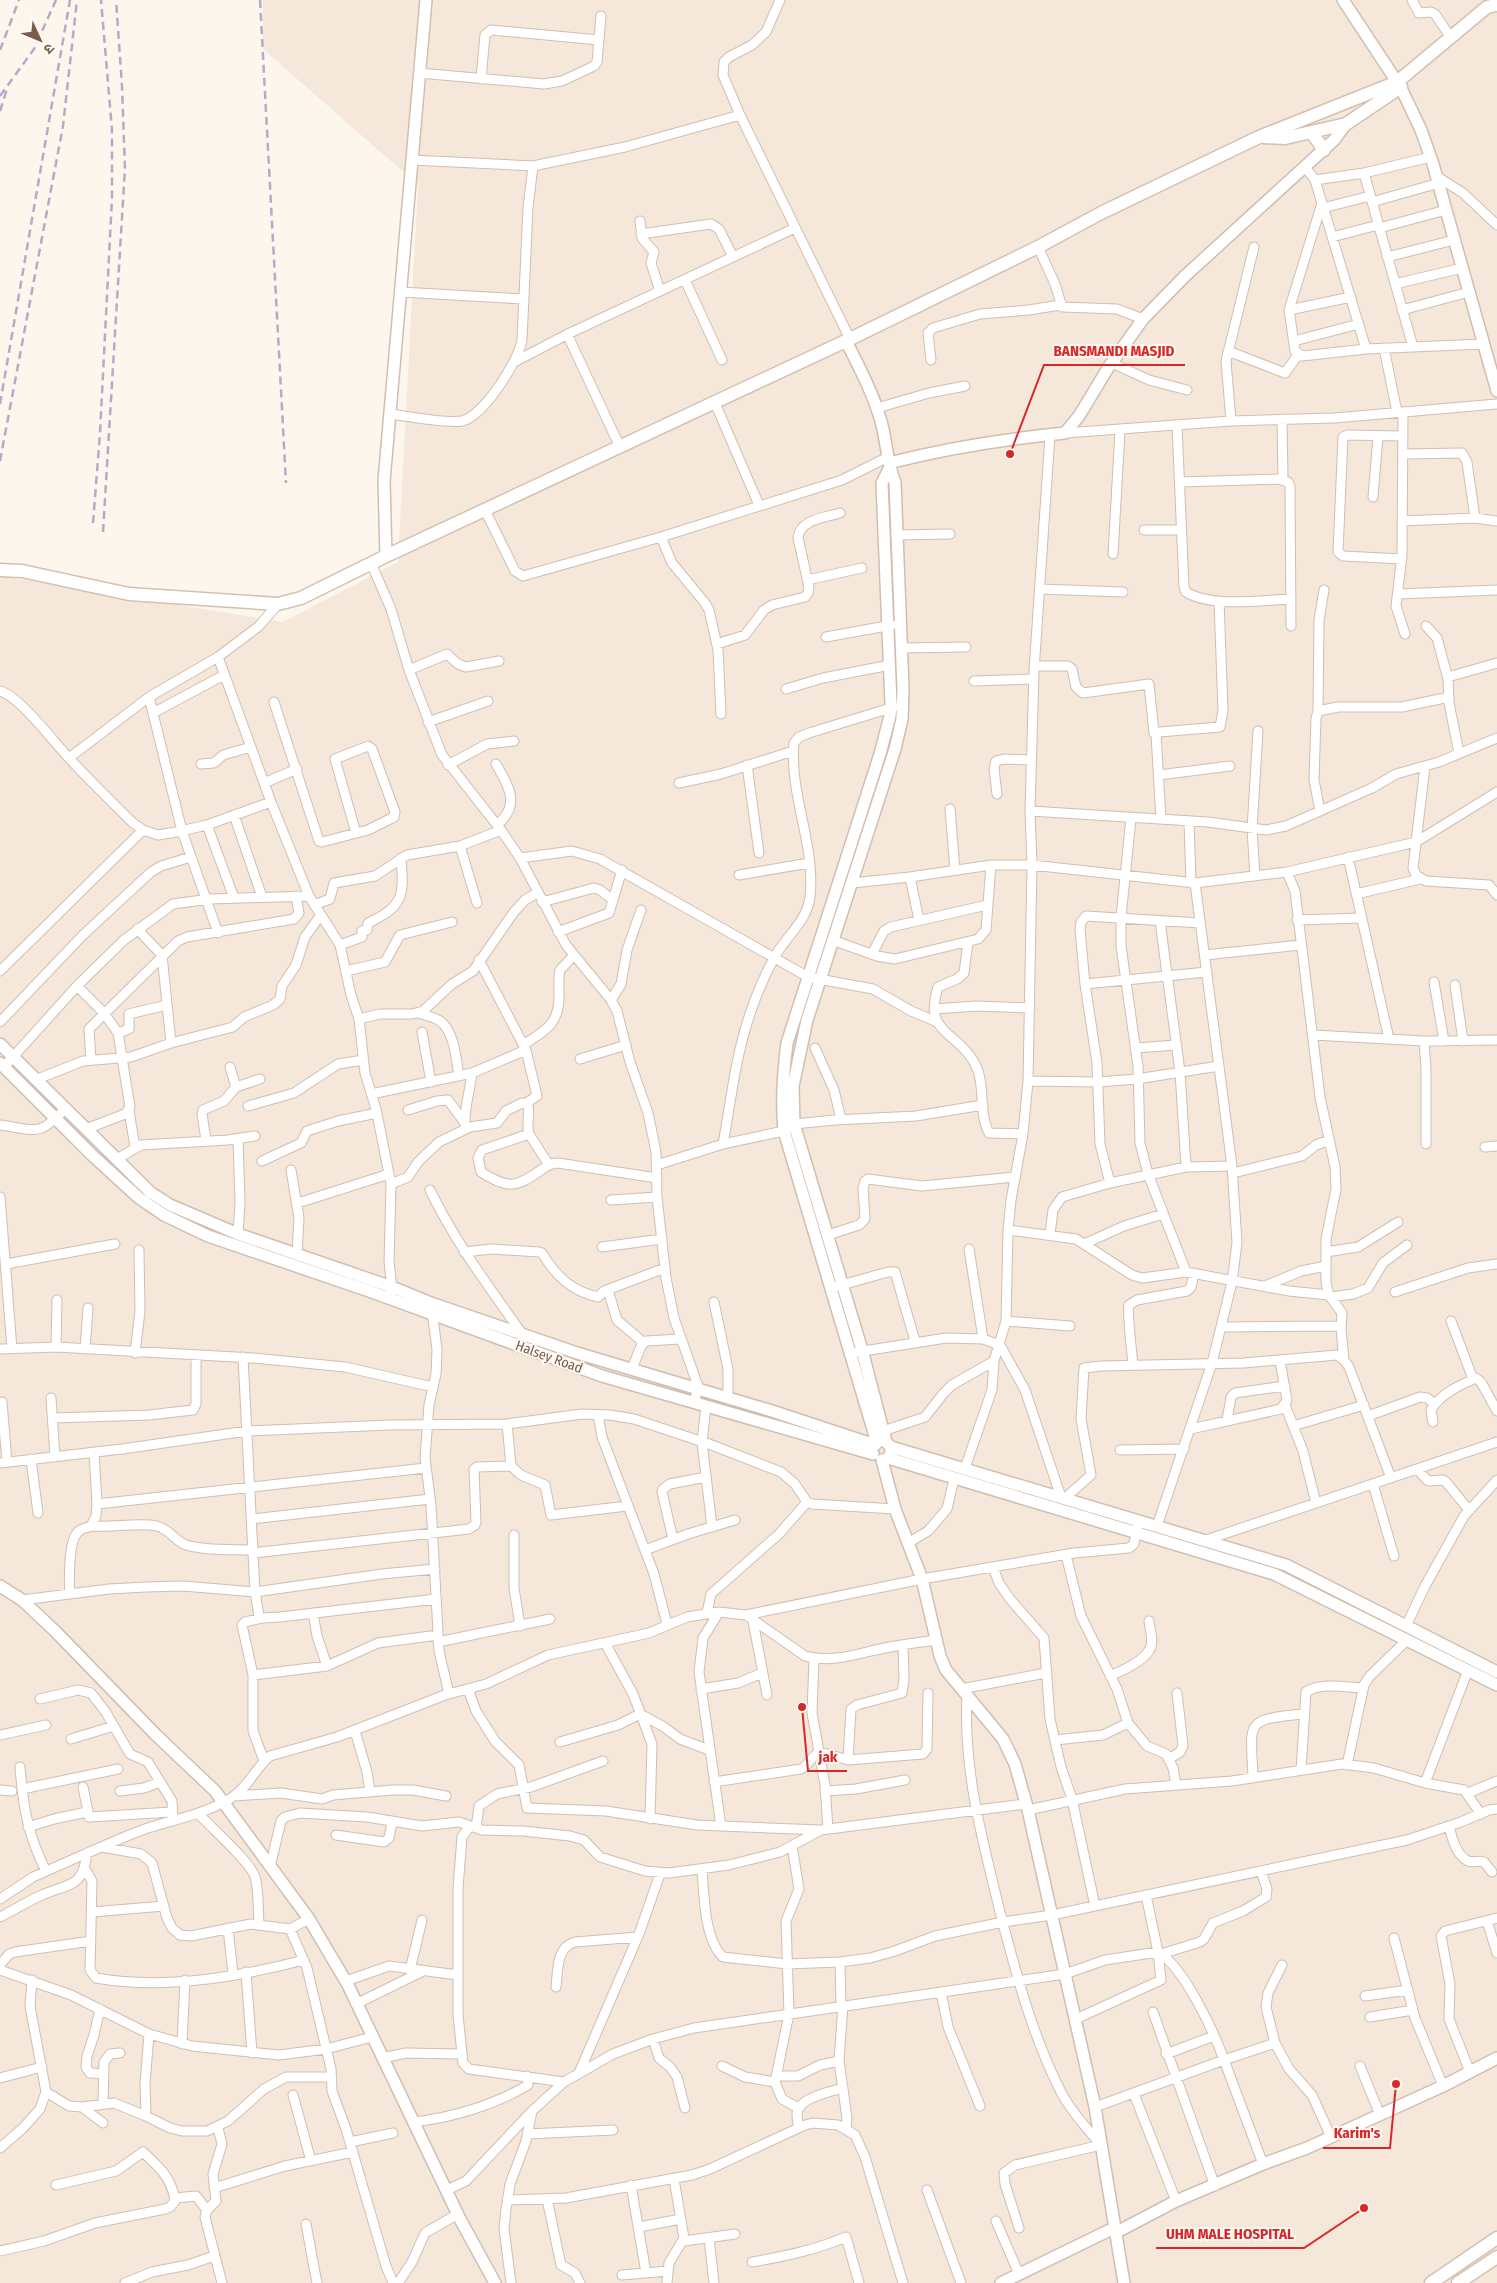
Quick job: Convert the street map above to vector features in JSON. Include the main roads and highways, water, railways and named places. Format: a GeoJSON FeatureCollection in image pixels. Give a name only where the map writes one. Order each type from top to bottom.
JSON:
{"type":"FeatureCollection","features":[{"type":"Feature","properties":{"kind":"main road"},"geometry":{"type":"LineString","coordinates":[[1399,85],[1487,7],[1497,5]]}},
{"type":"Feature","properties":{"kind":"main road"},"geometry":{"type":"LineString","coordinates":[[0,570],[22,571],[129,594],[278,604],[301,598],[386,556],[848,340],[1038,247],[1101,213],[1259,137],[1322,112],[1372,99],[1399,85],[1491,13],[1497,5]]}},
{"type":"Feature","properties":{"kind":"main road"},"geometry":{"type":"LineString","coordinates":[[1259,137],[1285,138],[1346,124],[1372,99]]}},
{"type":"Feature","properties":{"kind":"main road"},"geometry":{"type":"LineString","coordinates":[[1322,112],[1328,129]]}},
{"type":"Feature","properties":{"kind":"main road"},"geometry":{"type":"LineString","coordinates":[[1312,133],[1324,150]]}},
{"type":"Feature","properties":{"kind":"main road"},"geometry":{"type":"LineString","coordinates":[[1431,2283],[1497,2238]]}},
{"type":"Feature","properties":{"kind":"main road"},"geometry":{"type":"LineString","coordinates":[[1458,2283],[1497,2257]]}},
{"type":"Feature","properties":{"kind":"railway"},"geometry":{"type":"LineString","coordinates":[[0,50],[19,0]]}},
{"type":"Feature","properties":{"kind":"railway"},"geometry":{"type":"LineString","coordinates":[[0,96],[34,49],[56,0]]}},
{"type":"Feature","properties":{"kind":"railway"},"geometry":{"type":"LineString","coordinates":[[0,404],[70,0]]}},
{"type":"Feature","properties":{"kind":"railway"},"geometry":{"type":"LineString","coordinates":[[0,461],[63,126],[77,0]]}},
{"type":"Feature","properties":{"kind":"railway"},"geometry":{"type":"LineString","coordinates":[[93,523],[100,433],[112,198],[112,130],[101,0]]}},
{"type":"Feature","properties":{"kind":"railway"},"geometry":{"type":"LineString","coordinates":[[103,532],[125,168],[116,0]]}},
{"type":"Feature","properties":{"kind":"railway"},"geometry":{"type":"LineString","coordinates":[[260,0],[286,483]]}},
{"type":"Feature","properties":{"kind":"railway"},"geometry":{"type":"LineString","coordinates":[[0,111],[7,89]]}},
{"type":"Feature","properties":{"kind":"place","name":"BANSMANDI MASJID"},"geometry":{"type":"Point","coordinates":[1010,454]}},
{"type":"Feature","properties":{"kind":"place","name":"jak"},"geometry":{"type":"Point","coordinates":[802,1707]}},
{"type":"Feature","properties":{"kind":"place","name":"Karim's"},"geometry":{"type":"Point","coordinates":[1396,2084]}},
{"type":"Feature","properties":{"kind":"place","name":"UHM MALE HOSPITAL"},"geometry":{"type":"Point","coordinates":[1364,2208]}}]}
